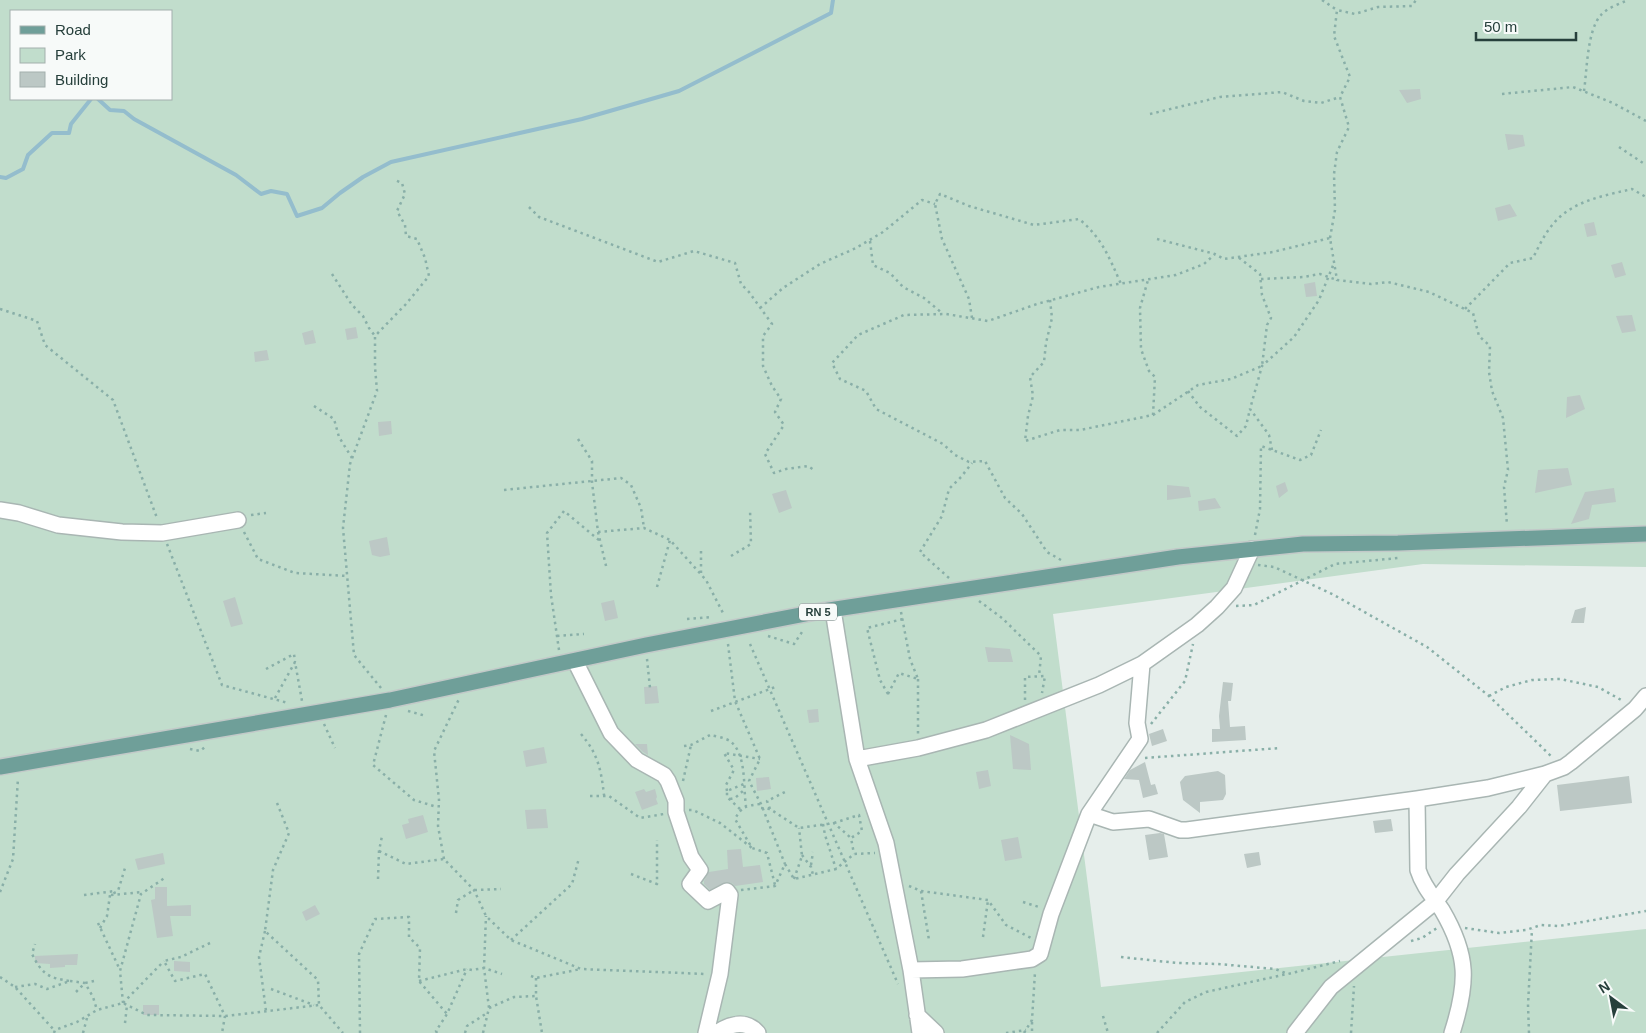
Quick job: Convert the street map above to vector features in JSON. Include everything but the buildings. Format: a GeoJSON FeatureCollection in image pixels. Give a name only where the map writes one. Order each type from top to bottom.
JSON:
{"type":"FeatureCollection","features":[{"type":"Feature","properties":{"kind":"main road","name":"RN 5"},"geometry":{"type":"LineString","coordinates":[[0,767],[309,712],[390,700],[646,645],[833,610],[1082,572],[1303,544],[1398,543],[1646,534]]}},
{"type":"Feature","properties":{"kind":"street"},"geometry":{"type":"LineString","coordinates":[[0,510],[18,513],[58,525],[122,532],[162,533],[238,520]]}},
{"type":"Feature","properties":{"kind":"street"},"geometry":{"type":"LineString","coordinates":[[857,759],[918,748],[986,730],[1099,685],[1142,664],[1197,625],[1217,607],[1234,588],[1252,549]]}},
{"type":"Feature","properties":{"kind":"street"},"geometry":{"type":"LineString","coordinates":[[833,610],[857,759],[884,837],[911,970],[920,1033]]}},
{"type":"Feature","properties":{"kind":"street"},"geometry":{"type":"LineString","coordinates":[[568,662],[611,733],[637,760],[664,775],[668,781],[691,857],[700,870],[690,884],[708,901],[727,891],[731,900],[720,974],[706,1033]]}},
{"type":"Feature","properties":{"kind":"street"},"geometry":{"type":"LineString","coordinates":[[911,970],[962,969],[1036,958],[1042,949],[1051,914],[1088,814],[1140,739],[1137,723],[1142,664]]}},
{"type":"Feature","properties":{"kind":"street"},"geometry":{"type":"LineString","coordinates":[[1088,814],[1113,822],[1148,819],[1180,830],[1187,830],[1488,788],[1545,774],[1564,767],[1643,703]]}},
{"type":"Feature","properties":{"kind":"street"},"geometry":{"type":"LineString","coordinates":[[1295,1033],[1350,963],[1435,902],[1457,874],[1519,806],[1545,774]]}},
{"type":"Feature","properties":{"kind":"street"},"geometry":{"type":"LineString","coordinates":[[1417,799],[1418,870],[1422,881],[1451,926],[1463,960],[1464,978],[1452,1033]]}},
{"type":"Feature","properties":{"kind":"street"},"geometry":{"type":"LineString","coordinates":[[917,1015],[936,1033]]}},
{"type":"Feature","properties":{"kind":"street"},"geometry":{"type":"LineString","coordinates":[[716,1033],[729,1025],[744,1024],[754,1028],[758,1033]]}},
{"type":"Feature","properties":{"kind":"path"},"geometry":{"type":"LineString","coordinates":[[1322,0],[1337,10],[1355,14],[1378,7],[1412,6],[1416,0]]}},
{"type":"Feature","properties":{"kind":"path"},"geometry":{"type":"LineString","coordinates":[[1584,91],[1591,36],[1600,15],[1628,0]]}},
{"type":"Feature","properties":{"kind":"path"},"geometry":{"type":"LineString","coordinates":[[1150,114],[1220,97],[1282,92],[1304,101],[1321,104],[1340,97],[1350,77],[1334,36],[1337,10]]}},
{"type":"Feature","properties":{"kind":"path"},"geometry":{"type":"LineString","coordinates":[[1502,94],[1573,87],[1613,102],[1646,121]]}},
{"type":"Feature","properties":{"kind":"path"},"geometry":{"type":"LineString","coordinates":[[1337,280],[1330,238],[1334,210],[1334,174],[1337,152],[1349,127],[1340,97]]}},
{"type":"Feature","properties":{"kind":"path"},"geometry":{"type":"LineString","coordinates":[[1619,147],[1646,165]]}},
{"type":"Feature","properties":{"kind":"path"},"geometry":{"type":"LineString","coordinates":[[395,180],[402,183],[405,194],[397,211],[405,225],[406,236],[417,240],[425,258],[429,276],[376,336],[375,368],[377,391],[352,458],[343,528],[354,655],[390,700],[373,765],[414,800],[437,807]]}},
{"type":"Feature","properties":{"kind":"path"},"geometry":{"type":"LineString","coordinates":[[1465,309],[1510,263],[1533,258],[1551,227],[1570,209],[1591,199],[1632,188],[1646,198]]}},
{"type":"Feature","properties":{"kind":"path"},"geometry":{"type":"LineString","coordinates":[[972,318],[969,299],[942,239],[935,204],[940,194],[969,206],[1034,225],[1079,219],[1092,230],[1121,284]]}},
{"type":"Feature","properties":{"kind":"path"},"geometry":{"type":"LineString","coordinates":[[760,308],[783,288],[820,264],[856,248],[884,232],[922,200],[935,204]]}},
{"type":"Feature","properties":{"kind":"path"},"geometry":{"type":"LineString","coordinates":[[529,207],[539,218],[658,262],[694,251],[735,263],[740,284],[749,292],[772,324],[763,336],[763,366],[772,386],[781,399],[775,412],[784,425],[765,454],[774,473],[808,466],[814,470]]}},
{"type":"Feature","properties":{"kind":"path"},"geometry":{"type":"LineString","coordinates":[[1157,239],[1215,254],[1224,259],[1273,252],[1330,238]]}},
{"type":"Feature","properties":{"kind":"path"},"geometry":{"type":"LineString","coordinates":[[870,240],[873,265],[890,273],[904,287],[924,298],[944,314]]}},
{"type":"Feature","properties":{"kind":"path"},"geometry":{"type":"LineString","coordinates":[[1082,572],[1046,552],[1022,514],[1005,498],[984,461],[969,462],[955,455],[943,444],[876,408],[866,391],[840,379],[832,363],[858,336],[904,315],[944,314],[988,320],[1050,300],[1099,287],[1176,275],[1204,264],[1215,254]]}},
{"type":"Feature","properties":{"kind":"path"},"geometry":{"type":"LineString","coordinates":[[1188,391],[1200,407],[1237,436],[1246,426],[1262,366],[1267,324],[1271,318],[1262,295],[1260,274],[1238,257]]}},
{"type":"Feature","properties":{"kind":"path"},"geometry":{"type":"LineString","coordinates":[[1050,300],[1052,318],[1044,362],[1030,377],[1033,396],[1025,441],[1060,430],[1080,430],[1153,414],[1198,385],[1231,379],[1262,366],[1294,337],[1319,300],[1334,262]]}},
{"type":"Feature","properties":{"kind":"path"},"geometry":{"type":"LineString","coordinates":[[332,274],[352,305],[363,316],[368,328],[376,336]]}},
{"type":"Feature","properties":{"kind":"path"},"geometry":{"type":"LineString","coordinates":[[1261,279],[1303,277],[1320,274],[1337,280],[1372,284],[1388,282],[1429,292],[1473,313],[1479,336],[1490,346],[1489,372],[1492,391],[1503,418],[1508,470],[1504,487],[1508,539]]}},
{"type":"Feature","properties":{"kind":"path"},"geometry":{"type":"LineString","coordinates":[[1148,280],[1140,308],[1140,350],[1149,371],[1155,377],[1153,414]]}},
{"type":"Feature","properties":{"kind":"path"},"geometry":{"type":"LineString","coordinates":[[0,309],[36,321],[45,345],[113,400],[162,533],[222,685],[274,698],[309,712]]}},
{"type":"Feature","properties":{"kind":"path"},"geometry":{"type":"LineString","coordinates":[[314,406],[334,419],[338,437],[352,458]]}},
{"type":"Feature","properties":{"kind":"path"},"geometry":{"type":"LineString","coordinates":[[1250,409],[1269,435],[1272,450]]}},
{"type":"Feature","properties":{"kind":"path"},"geometry":{"type":"LineString","coordinates":[[1252,549],[1260,509],[1261,446],[1300,460],[1311,455],[1321,430]]}},
{"type":"Feature","properties":{"kind":"path"},"geometry":{"type":"LineString","coordinates":[[578,439],[592,461],[592,482],[598,532],[607,570]]}},
{"type":"Feature","properties":{"kind":"path"},"geometry":{"type":"LineString","coordinates":[[972,462],[949,489],[942,516],[920,552],[962,589],[1002,618],[1041,656],[1038,676]]}},
{"type":"Feature","properties":{"kind":"path"},"geometry":{"type":"LineString","coordinates":[[504,490],[621,478],[631,485],[641,508],[644,528]]}},
{"type":"Feature","properties":{"kind":"path"},"geometry":{"type":"LineString","coordinates":[[731,556],[750,544],[750,509]]}},
{"type":"Feature","properties":{"kind":"path"},"geometry":{"type":"LineString","coordinates":[[568,662],[557,636],[551,595],[547,533],[564,510],[600,541]]}},
{"type":"Feature","properties":{"kind":"path"},"geometry":{"type":"LineString","coordinates":[[238,520],[258,559],[295,573],[348,576]]}},
{"type":"Feature","properties":{"kind":"path"},"geometry":{"type":"LineString","coordinates":[[598,532],[644,528],[670,540],[706,580],[724,615],[736,701],[760,759],[749,782],[761,806],[784,864],[794,879]]}},
{"type":"Feature","properties":{"kind":"path"},"geometry":{"type":"LineString","coordinates":[[657,587],[670,540]]}},
{"type":"Feature","properties":{"kind":"path"},"geometry":{"type":"LineString","coordinates":[[701,551],[701,574]]}},
{"type":"Feature","properties":{"kind":"path"},"geometry":{"type":"LineString","coordinates":[[1217,607],[1254,605],[1336,564],[1404,558]]}},
{"type":"Feature","properties":{"kind":"path"},"geometry":{"type":"LineString","coordinates":[[1246,563],[1274,567],[1334,595],[1427,647],[1489,696],[1564,767]]}},
{"type":"Feature","properties":{"kind":"path"},"geometry":{"type":"LineString","coordinates":[[898,599],[910,658],[918,679],[918,748]]}},
{"type":"Feature","properties":{"kind":"path"},"geometry":{"type":"LineString","coordinates":[[687,619],[715,616]]}},
{"type":"Feature","properties":{"kind":"path"},"geometry":{"type":"LineString","coordinates":[[903,619],[867,628],[880,680],[888,694],[899,673],[918,679]]}},
{"type":"Feature","properties":{"kind":"path"},"geometry":{"type":"LineString","coordinates":[[1140,739],[1185,681],[1197,625]]}},
{"type":"Feature","properties":{"kind":"path"},"geometry":{"type":"LineString","coordinates":[[557,636],[584,634]]}},
{"type":"Feature","properties":{"kind":"path"},"geometry":{"type":"LineString","coordinates":[[750,644],[900,988]]}},
{"type":"Feature","properties":{"kind":"path"},"geometry":{"type":"LineString","coordinates":[[646,645],[650,688]]}},
{"type":"Feature","properties":{"kind":"path"},"geometry":{"type":"LineString","coordinates":[[266,669],[294,654],[309,712],[335,748]]}},
{"type":"Feature","properties":{"kind":"path"},"geometry":{"type":"LineString","coordinates":[[274,698],[295,662]]}},
{"type":"Feature","properties":{"kind":"path"},"geometry":{"type":"LineString","coordinates":[[1045,676],[1043,690],[1037,704],[1031,711],[1025,677],[1045,676]]}},
{"type":"Feature","properties":{"kind":"path"},"geometry":{"type":"LineString","coordinates":[[1489,696],[1506,687],[1532,680],[1560,679],[1598,687],[1643,703]]}},
{"type":"Feature","properties":{"kind":"path"},"geometry":{"type":"LineString","coordinates":[[468,682],[434,752],[439,800],[437,807],[438,826],[444,859],[474,890],[486,916],[511,940],[581,969]]}},
{"type":"Feature","properties":{"kind":"path"},"geometry":{"type":"LineString","coordinates":[[711,711],[778,686]]}},
{"type":"Feature","properties":{"kind":"path"},"geometry":{"type":"LineString","coordinates":[[580,734],[592,747],[602,771],[604,795]]}},
{"type":"Feature","properties":{"kind":"path"},"geometry":{"type":"LineString","coordinates":[[684,746],[691,745],[710,735],[730,741],[740,756],[744,773],[746,806]]}},
{"type":"Feature","properties":{"kind":"path"},"geometry":{"type":"LineString","coordinates":[[676,807],[691,745]]}},
{"type":"Feature","properties":{"kind":"path"},"geometry":{"type":"LineString","coordinates":[[1138,758],[1280,748]]}},
{"type":"Feature","properties":{"kind":"path"},"geometry":{"type":"LineString","coordinates":[[740,810],[727,797],[726,785],[734,770],[724,753],[760,759]]}},
{"type":"Feature","properties":{"kind":"path"},"geometry":{"type":"LineString","coordinates":[[0,892],[13,859],[18,764]]}},
{"type":"Feature","properties":{"kind":"path"},"geometry":{"type":"LineString","coordinates":[[727,791],[744,784]]}},
{"type":"Feature","properties":{"kind":"path"},"geometry":{"type":"LineString","coordinates":[[730,799],[735,798],[744,790]]}},
{"type":"Feature","properties":{"kind":"path"},"geometry":{"type":"LineString","coordinates":[[770,809],[767,801],[787,791]]}},
{"type":"Feature","properties":{"kind":"path"},"geometry":{"type":"LineString","coordinates":[[590,796],[609,796],[640,818],[676,807],[693,810],[720,823],[752,848],[767,853],[775,886]]}},
{"type":"Feature","properties":{"kind":"path"},"geometry":{"type":"LineString","coordinates":[[266,1010],[259,957],[265,931],[273,870],[289,833],[276,803]]}},
{"type":"Feature","properties":{"kind":"path"},"geometry":{"type":"LineString","coordinates":[[752,848],[735,819],[740,810],[746,806],[761,806],[770,809],[799,828],[834,823],[859,816],[862,831],[851,838]]}},
{"type":"Feature","properties":{"kind":"path"},"geometry":{"type":"LineString","coordinates":[[834,823],[851,838],[851,847],[854,854]]}},
{"type":"Feature","properties":{"kind":"path"},"geometry":{"type":"LineString","coordinates":[[823,824],[836,869]]}},
{"type":"Feature","properties":{"kind":"path"},"geometry":{"type":"LineString","coordinates":[[794,879],[802,854],[799,828]]}},
{"type":"Feature","properties":{"kind":"path"},"geometry":{"type":"LineString","coordinates":[[378,879],[379,850],[382,836]]}},
{"type":"Feature","properties":{"kind":"path"},"geometry":{"type":"LineString","coordinates":[[794,879],[836,869],[854,854],[874,854],[881,843],[880,840],[884,837]]}},
{"type":"Feature","properties":{"kind":"path"},"geometry":{"type":"LineString","coordinates":[[631,874],[657,884],[657,840]]}},
{"type":"Feature","properties":{"kind":"path"},"geometry":{"type":"LineString","coordinates":[[379,850],[406,864],[444,859]]}},
{"type":"Feature","properties":{"kind":"path"},"geometry":{"type":"LineString","coordinates":[[811,867],[813,852]]}},
{"type":"Feature","properties":{"kind":"path"},"geometry":{"type":"LineString","coordinates":[[802,854],[811,867],[813,875]]}},
{"type":"Feature","properties":{"kind":"path"},"geometry":{"type":"LineString","coordinates":[[511,940],[572,884],[579,858]]}},
{"type":"Feature","properties":{"kind":"path"},"geometry":{"type":"LineString","coordinates":[[775,886],[784,864]]}},
{"type":"Feature","properties":{"kind":"path"},"geometry":{"type":"LineString","coordinates":[[110,895],[118,891],[125,868]]}},
{"type":"Feature","properties":{"kind":"path"},"geometry":{"type":"LineString","coordinates":[[120,971],[141,894],[166,877]]}},
{"type":"Feature","properties":{"kind":"path"},"geometry":{"type":"LineString","coordinates":[[727,891],[775,886]]}},
{"type":"Feature","properties":{"kind":"path"},"geometry":{"type":"LineString","coordinates":[[456,912],[458,900],[474,890],[501,889]]}},
{"type":"Feature","properties":{"kind":"path"},"geometry":{"type":"LineString","coordinates":[[84,895],[118,891]]}},
{"type":"Feature","properties":{"kind":"path"},"geometry":{"type":"LineString","coordinates":[[929,940],[922,891],[988,900],[1006,925],[1020,932]]}},
{"type":"Feature","properties":{"kind":"path"},"geometry":{"type":"LineString","coordinates":[[110,895],[146,892],[141,894]]}},
{"type":"Feature","properties":{"kind":"path"},"geometry":{"type":"LineString","coordinates":[[100,928],[107,916],[110,895]]}},
{"type":"Feature","properties":{"kind":"path"},"geometry":{"type":"LineString","coordinates":[[983,937],[988,900]]}},
{"type":"Feature","properties":{"kind":"path"},"geometry":{"type":"LineString","coordinates":[[1405,942],[1422,938],[1437,928],[1451,926],[1499,933],[1532,929],[1541,925],[1559,926],[1646,911]]}},
{"type":"Feature","properties":{"kind":"path"},"geometry":{"type":"LineString","coordinates":[[483,1033],[489,1008],[484,968],[486,916]]}},
{"type":"Feature","properties":{"kind":"path"},"geometry":{"type":"LineString","coordinates":[[360,1033],[359,954],[375,919],[409,917],[409,937],[420,948],[419,981],[447,1014]]}},
{"type":"Feature","properties":{"kind":"path"},"geometry":{"type":"LineString","coordinates":[[98,923],[120,971],[123,1003]]}},
{"type":"Feature","properties":{"kind":"path"},"geometry":{"type":"LineString","coordinates":[[1529,1033],[1528,1005],[1532,929]]}},
{"type":"Feature","properties":{"kind":"path"},"geometry":{"type":"LineString","coordinates":[[265,931],[318,980],[320,1005],[343,1033]]}},
{"type":"Feature","properties":{"kind":"path"},"geometry":{"type":"LineString","coordinates":[[0,978],[14,987],[54,1031],[87,1017],[97,1010],[123,1003],[164,961],[181,957],[210,943]]}},
{"type":"Feature","properties":{"kind":"path"},"geometry":{"type":"LineString","coordinates":[[34,944],[32,954],[39,968],[51,978],[84,983],[94,981]]}},
{"type":"Feature","properties":{"kind":"path"},"geometry":{"type":"LineString","coordinates":[[1120,957],[1177,963],[1218,964],[1275,969],[1288,974]]}},
{"type":"Feature","properties":{"kind":"path"},"geometry":{"type":"LineString","coordinates":[[1032,1033],[1036,958]]}},
{"type":"Feature","properties":{"kind":"path"},"geometry":{"type":"LineString","coordinates":[[164,961],[175,981],[205,974],[225,1016],[222,1033]]}},
{"type":"Feature","properties":{"kind":"path"},"geometry":{"type":"LineString","coordinates":[[1156,1033],[1185,1002],[1206,992],[1350,963],[1351,1033]]}},
{"type":"Feature","properties":{"kind":"path"},"geometry":{"type":"LineString","coordinates":[[419,981],[467,969],[484,968],[502,974]]}},
{"type":"Feature","properties":{"kind":"path"},"geometry":{"type":"LineString","coordinates":[[437,1033],[436,1030],[447,1014],[467,969]]}},
{"type":"Feature","properties":{"kind":"path"},"geometry":{"type":"LineString","coordinates":[[531,976],[536,978],[581,969],[676,974],[720,974]]}},
{"type":"Feature","properties":{"kind":"path"},"geometry":{"type":"LineString","coordinates":[[536,978],[536,996],[542,1033]]}},
{"type":"Feature","properties":{"kind":"path"},"geometry":{"type":"LineString","coordinates":[[14,987],[35,984],[47,989],[70,981]]}},
{"type":"Feature","properties":{"kind":"path"},"geometry":{"type":"LineString","coordinates":[[76,992],[84,983]]}},
{"type":"Feature","properties":{"kind":"path"},"geometry":{"type":"LineString","coordinates":[[84,983],[93,996],[97,1010]]}},
{"type":"Feature","properties":{"kind":"path"},"geometry":{"type":"LineString","coordinates":[[271,989],[315,1005]]}},
{"type":"Feature","properties":{"kind":"path"},"geometry":{"type":"LineString","coordinates":[[489,1008],[514,996],[536,996]]}},
{"type":"Feature","properties":{"kind":"path"},"geometry":{"type":"LineString","coordinates":[[123,1003],[147,1016],[225,1016],[320,1005]]}},
{"type":"Feature","properties":{"kind":"path"},"geometry":{"type":"LineString","coordinates":[[125,1023],[127,1005]]}},
{"type":"Feature","properties":{"kind":"path"},"geometry":{"type":"LineString","coordinates":[[465,1033],[467,1026],[488,1013]]}},
{"type":"Feature","properties":{"kind":"path"},"geometry":{"type":"LineString","coordinates":[[1103,1016],[1108,1033]]}},
{"type":"Feature","properties":{"kind":"path"},"geometry":{"type":"LineString","coordinates":[[83,1033],[87,1017]]}},
{"type":"Feature","properties":{"kind":"path"},"geometry":{"type":"LineString","coordinates":[[1024,1033],[1032,1020]]}},
{"type":"Feature","properties":{"kind":"path"},"geometry":{"type":"LineString","coordinates":[[1006,1033],[1026,1030]]}},
{"type":"Feature","properties":{"kind":"green space"},"geometry":{"type":"Polygon","coordinates":[[[0,0],[1646,0],[1646,567],[1423,564],[1053,614],[1101,987],[1646,929],[1646,1033],[0,1033],[0,0]]]}},
{"type":"Feature","properties":{"kind":"waterway"},"geometry":{"type":"LineString","coordinates":[[99,100],[110,110],[124,111],[134,119],[236,175],[261,194],[271,191],[287,194],[297,216],[322,208],[363,177],[391,162],[582,119],[679,91],[831,13],[833,0]]}},
{"type":"Feature","properties":{"kind":"waterway"},"geometry":{"type":"LineString","coordinates":[[0,177],[6,178],[23,169],[28,155],[52,133],[69,133],[71,124],[90,100]]}}]}
